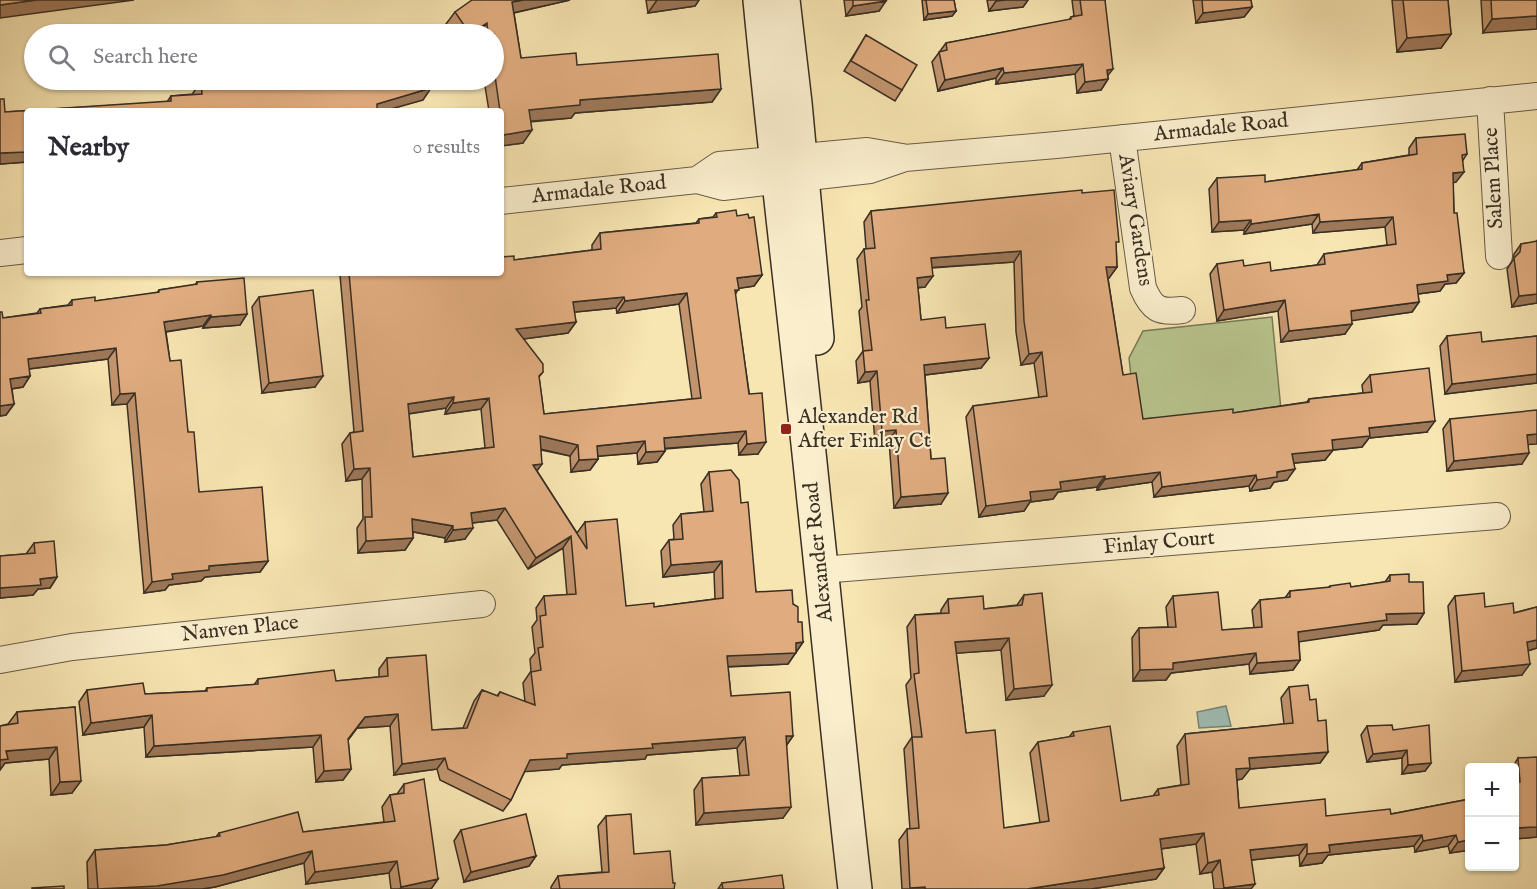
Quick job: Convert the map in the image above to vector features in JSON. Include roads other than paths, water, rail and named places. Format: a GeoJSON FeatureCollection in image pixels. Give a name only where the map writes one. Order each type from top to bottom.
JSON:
{"type":"FeatureCollection","features":[{"type":"Feature","properties":{"kind":"main road","name":"Alexander Road"},"geometry":{"type":"LineString","coordinates":[[760,0],[789,169],[831,569],[874,889]]}},
{"type":"Feature","properties":{"kind":"main road","name":"Alexander Road"},"geometry":{"type":"LineString","coordinates":[[783,0],[789,169]]}},
{"type":"Feature","properties":{"kind":"main road","name":"Alexander Road"},"geometry":{"type":"LineString","coordinates":[[831,569],[839,752],[855,889]]}},
{"type":"Feature","properties":{"kind":"street","name":"Armadale Road"},"geometry":{"type":"LineString","coordinates":[[504,201],[697,180],[723,187],[867,151],[905,158],[1537,96]]}},
{"type":"Feature","properties":{"kind":"street","name":"Salem Place"},"geometry":{"type":"LineString","coordinates":[[1490,100],[1499,256]]}},
{"type":"Feature","properties":{"kind":"street","name":"Aviary Gardens"},"geometry":{"type":"LineString","coordinates":[[1122,138],[1143,288],[1149,301],[1157,309],[1167,312],[1182,310]]}},
{"type":"Feature","properties":{"kind":"street"},"geometry":{"type":"LineString","coordinates":[[0,253],[24,250]]}},
{"type":"Feature","properties":{"kind":"street","name":"Finlay Court"},"geometry":{"type":"LineString","coordinates":[[831,569],[1497,516]]}},
{"type":"Feature","properties":{"kind":"street","name":"Nanven Place"},"geometry":{"type":"LineString","coordinates":[[0,660],[128,640],[482,604]]}},
{"type":"Feature","properties":{"kind":"water"},"geometry":{"type":"Polygon","coordinates":[[[1226,706],[1231,726],[1199,728],[1197,712],[1226,706]]]}},
{"type":"Feature","properties":{"kind":"place","name":"Alexander Rd After Finlay Ct"},"geometry":{"type":"Point","coordinates":[786,429]}}]}
